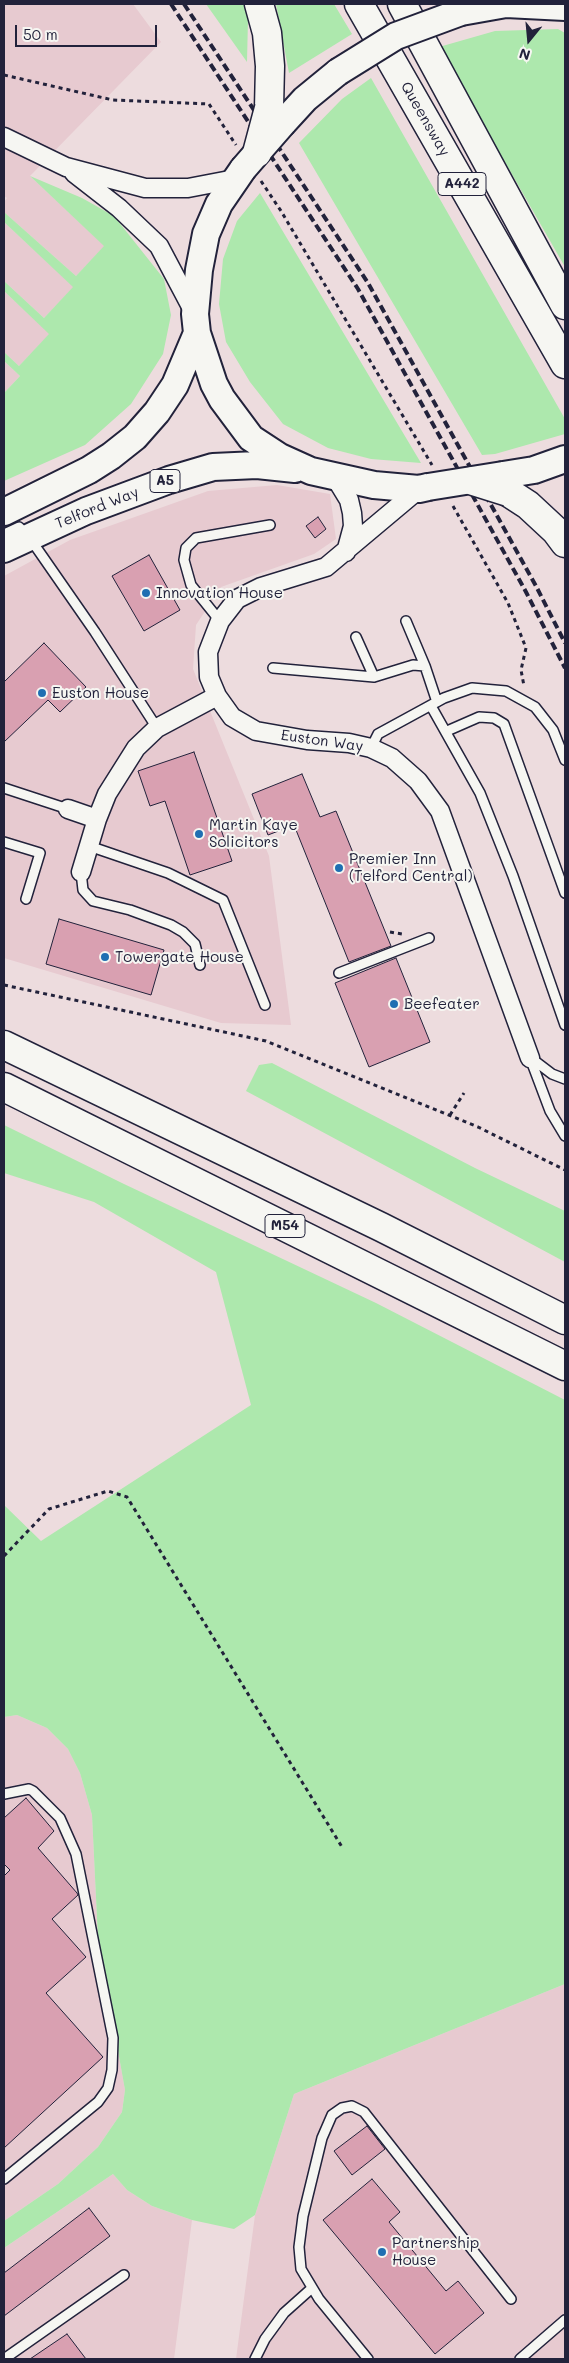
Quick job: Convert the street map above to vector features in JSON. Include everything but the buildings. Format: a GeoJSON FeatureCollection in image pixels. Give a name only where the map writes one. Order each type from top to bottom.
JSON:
{"type":"FeatureCollection","features":[{"type":"Feature","properties":{"kind":"highway"},"geometry":{"type":"LineString","coordinates":[[246,165],[276,116],[267,33],[259,4]]}},
{"type":"Feature","properties":{"kind":"highway","name":"Queensway"},"geometry":{"type":"LineString","coordinates":[[359,4],[565,364]]}},
{"type":"Feature","properties":{"kind":"highway","name":"A442"},"geometry":{"type":"LineString","coordinates":[[402,4],[565,305]]}},
{"type":"Feature","properties":{"kind":"highway"},"geometry":{"type":"LineString","coordinates":[[472,481],[506,484],[556,531],[565,543]]}},
{"type":"Feature","properties":{"kind":"highway","name":"M54"},"geometry":{"type":"LineString","coordinates":[[4,1045],[381,1227],[565,1320]]}},
{"type":"Feature","properties":{"kind":"highway","name":"M54"},"geometry":{"type":"LineString","coordinates":[[4,1087],[565,1366]]}},
{"type":"Feature","properties":{"kind":"main road"},"geometry":{"type":"LineString","coordinates":[[276,116],[305,98],[338,72],[396,36],[461,12],[506,4],[553,5]]}},
{"type":"Feature","properties":{"kind":"main road"},"geometry":{"type":"LineString","coordinates":[[4,512],[89,470],[111,456],[135,437],[157,412],[175,385],[196,323],[199,270],[206,234],[219,204],[246,165]]}},
{"type":"Feature","properties":{"kind":"main road"},"geometry":{"type":"LineString","coordinates":[[196,323],[214,384],[222,399],[251,438],[280,458],[311,471],[374,485],[472,481]]}},
{"type":"Feature","properties":{"kind":"main road"},"geometry":{"type":"LineString","coordinates":[[506,484],[557,462]]}},
{"type":"Feature","properties":{"kind":"main road","name":"Telford Way"},"geometry":{"type":"LineString","coordinates":[[4,549],[16,536],[168,480],[213,467],[257,465],[311,471]]}},
{"type":"Feature","properties":{"kind":"street"},"geometry":{"type":"LineString","coordinates":[[4,137],[66,167],[145,188],[188,188],[246,165]]}},
{"type":"Feature","properties":{"kind":"street"},"geometry":{"type":"LineString","coordinates":[[66,167],[120,208],[159,246],[196,323]]}},
{"type":"Feature","properties":{"kind":"street"},"geometry":{"type":"LineString","coordinates":[[335,477],[349,500],[352,513],[352,526],[346,552]]}},
{"type":"Feature","properties":{"kind":"street","name":"Euston Way"},"geometry":{"type":"LineString","coordinates":[[427,482],[326,567],[261,587],[237,599],[220,621],[208,652],[209,676],[217,696],[232,717],[256,731],[307,740],[348,743],[371,748],[392,758],[418,781],[440,811],[530,1058]]}},
{"type":"Feature","properties":{"kind":"street"},"geometry":{"type":"LineString","coordinates":[[81,872],[97,819],[107,794],[136,748],[157,728],[217,696]]}},
{"type":"Feature","properties":{"kind":"street"},"geometry":{"type":"LineString","coordinates":[[68,809],[97,819]]}},
{"type":"Feature","properties":{"kind":"lane"},"geometry":{"type":"LineString","coordinates":[[220,621],[191,586],[184,560],[186,548],[196,538],[270,525]]}},
{"type":"Feature","properties":{"kind":"lane"},"geometry":{"type":"LineString","coordinates":[[16,536],[95,632],[157,728]]}},
{"type":"Feature","properties":{"kind":"lane"},"geometry":{"type":"LineString","coordinates":[[406,621],[424,666],[434,704],[484,802],[514,876],[565,1025]]}},
{"type":"Feature","properties":{"kind":"lane"},"geometry":{"type":"LineString","coordinates":[[356,637],[374,678]]}},
{"type":"Feature","properties":{"kind":"lane"},"geometry":{"type":"LineString","coordinates":[[273,668],[374,678],[413,665],[424,666]]}},
{"type":"Feature","properties":{"kind":"lane"},"geometry":{"type":"LineString","coordinates":[[371,748],[378,734],[434,704],[472,688],[506,691],[535,706],[553,730],[565,760]]}},
{"type":"Feature","properties":{"kind":"lane"},"geometry":{"type":"LineString","coordinates":[[447,731],[479,717],[494,718],[504,724],[565,893]]}},
{"type":"Feature","properties":{"kind":"lane"},"geometry":{"type":"LineString","coordinates":[[4,788],[68,809]]}},
{"type":"Feature","properties":{"kind":"lane"},"geometry":{"type":"LineString","coordinates":[[4,842],[40,853],[26,898]]}},
{"type":"Feature","properties":{"kind":"lane"},"geometry":{"type":"LineString","coordinates":[[89,846],[168,873],[223,900],[265,1005]]}},
{"type":"Feature","properties":{"kind":"lane"},"geometry":{"type":"LineString","coordinates":[[81,872],[83,890],[93,901],[130,910],[171,925],[183,932],[195,944],[200,966]]}},
{"type":"Feature","properties":{"kind":"lane"},"geometry":{"type":"LineString","coordinates":[[338,974],[429,938]]}},
{"type":"Feature","properties":{"kind":"lane"},"geometry":{"type":"LineString","coordinates":[[530,1058],[552,1074],[565,1079]]}},
{"type":"Feature","properties":{"kind":"lane"},"geometry":{"type":"LineString","coordinates":[[530,1058],[550,1111],[565,1136]]}},
{"type":"Feature","properties":{"kind":"lane"},"geometry":{"type":"LineString","coordinates":[[4,1794],[29,1789],[34,1791],[60,1818],[76,1854],[113,2038],[112,2070],[108,2088],[98,2102],[4,2179]]}},
{"type":"Feature","properties":{"kind":"lane"},"geometry":{"type":"LineString","coordinates":[[368,2359],[312,2288],[301,2269],[299,2247],[303,2216],[327,2125],[332,2115],[342,2108],[352,2106],[364,2112],[511,2299]]}},
{"type":"Feature","properties":{"kind":"lane"},"geometry":{"type":"LineString","coordinates":[[4,2359],[124,2275]]}},
{"type":"Feature","properties":{"kind":"lane"},"geometry":{"type":"LineString","coordinates":[[255,2359],[264,2339],[284,2313],[312,2288]]}},
{"type":"Feature","properties":{"kind":"lane"},"geometry":{"type":"LineString","coordinates":[[520,2359],[565,2320]]}},
{"type":"Feature","properties":{"kind":"path"},"geometry":{"type":"LineString","coordinates":[[4,75],[113,100],[209,104],[246,165],[281,211],[427,482]]}},
{"type":"Feature","properties":{"kind":"path"},"geometry":{"type":"LineString","coordinates":[[451,503],[508,603],[526,648],[521,670],[525,688]]}},
{"type":"Feature","properties":{"kind":"path"},"geometry":{"type":"LineString","coordinates":[[4,984],[266,1041],[478,1127],[565,1170]]}},
{"type":"Feature","properties":{"kind":"path"},"geometry":{"type":"LineString","coordinates":[[450,1115],[464,1093]]}},
{"type":"Feature","properties":{"kind":"path"},"geometry":{"type":"LineString","coordinates":[[4,1556],[49,1509],[108,1491],[127,1497],[342,1847]]}},
{"type":"Feature","properties":{"kind":"shaded area"},"geometry":{"type":"Polygon","coordinates":[[[4,4],[133,4],[161,42],[30,176],[105,246],[76,276],[4,212],[4,202],[7,198],[4,196],[4,4]]]}},
{"type":"Feature","properties":{"kind":"shaded area"},"geometry":{"type":"Polygon","coordinates":[[[4,222],[74,287],[44,318],[4,281],[4,222]]]}},
{"type":"Feature","properties":{"kind":"shaded area"},"geometry":{"type":"Polygon","coordinates":[[[4,291],[50,334],[19,366],[4,352],[4,291]]]}},
{"type":"Feature","properties":{"kind":"shaded area"},"geometry":{"type":"Polygon","coordinates":[[[4,361],[20,376],[4,393],[4,361]]]}},
{"type":"Feature","properties":{"kind":"shaded area"},"geometry":{"type":"Polygon","coordinates":[[[277,485],[330,494],[336,539],[314,554],[221,587],[196,625],[193,669],[269,856],[291,1025],[221,1023],[4,958],[4,576],[70,540],[208,491],[277,485]]]}},
{"type":"Feature","properties":{"kind":"shaded area"},"geometry":{"type":"Polygon","coordinates":[[[17,1715],[47,1728],[68,1749],[80,1773],[92,1815],[98,1939],[125,2090],[122,2112],[98,2147],[58,2184],[4,2221],[4,1717],[17,1715]]]}},
{"type":"Feature","properties":{"kind":"shaded area"},"geometry":{"type":"Polygon","coordinates":[[[565,1984],[565,2359],[236,2359],[255,2215],[294,2094],[565,1984]]]}},
{"type":"Feature","properties":{"kind":"shaded area"},"geometry":{"type":"Polygon","coordinates":[[[113,2174],[127,2190],[152,2206],[192,2220],[174,2359],[4,2359],[4,2248],[113,2174]]]}},
{"type":"Feature","properties":{"kind":"green space"},"geometry":{"type":"Polygon","coordinates":[[[206,4],[244,4],[248,19],[247,62],[206,4]]]}},
{"type":"Feature","properties":{"kind":"green space"},"geometry":{"type":"Polygon","coordinates":[[[276,4],[334,4],[352,34],[289,73],[276,4]]]}},
{"type":"Feature","properties":{"kind":"green space"},"geometry":{"type":"Polygon","coordinates":[[[558,29],[565,33],[565,267],[439,47],[495,31],[558,29]]]}},
{"type":"Feature","properties":{"kind":"green space"},"geometry":{"type":"Polygon","coordinates":[[[371,78],[565,419],[565,434],[495,454],[482,455],[299,143],[342,99],[371,78]]]}},
{"type":"Feature","properties":{"kind":"green space"},"geometry":{"type":"Polygon","coordinates":[[[30,176],[82,198],[114,216],[164,279],[171,315],[163,354],[131,404],[85,445],[4,481],[4,393],[20,376],[4,361],[4,352],[19,366],[49,334],[4,291],[4,281],[44,318],[73,287],[4,222],[4,212],[76,276],[104,246],[30,176]]]}},
{"type":"Feature","properties":{"kind":"green space"},"geometry":{"type":"Polygon","coordinates":[[[260,193],[421,463],[371,459],[328,448],[283,424],[250,382],[226,342],[219,304],[223,259],[237,221],[260,193]]]}},
{"type":"Feature","properties":{"kind":"green space"},"geometry":{"type":"Polygon","coordinates":[[[272,1063],[475,1168],[565,1211],[565,1262],[246,1091],[259,1065],[272,1063]]]}},
{"type":"Feature","properties":{"kind":"green space"},"geometry":{"type":"Polygon","coordinates":[[[4,1125],[376,1303],[565,1400],[565,1984],[294,2094],[255,2215],[234,2229],[192,2220],[152,2206],[127,2190],[113,2174],[4,2248],[4,2221],[58,2184],[98,2147],[122,2112],[125,2090],[98,1939],[92,1815],[80,1773],[68,1749],[47,1728],[17,1715],[4,1717],[4,1505],[41,1541],[251,1405],[216,1272],[94,1202],[4,1173],[4,1125]]]}},
{"type":"Feature","properties":{"kind":"railway"},"geometry":{"type":"LineString","coordinates":[[171,4],[358,289],[526,592],[565,668]]}},
{"type":"Feature","properties":{"kind":"railway"},"geometry":{"type":"LineString","coordinates":[[184,4],[368,283],[536,586],[565,643]]}},
{"type":"Feature","properties":{"kind":"place","name":"Innovation House"},"geometry":{"type":"Point","coordinates":[146,593]}},
{"type":"Feature","properties":{"kind":"place","name":"Euston House"},"geometry":{"type":"Point","coordinates":[42,693]}},
{"type":"Feature","properties":{"kind":"place","name":"Martin Kaye Solicitors"},"geometry":{"type":"Point","coordinates":[199,834]}},
{"type":"Feature","properties":{"kind":"place","name":"Premier Inn (Telford Central)"},"geometry":{"type":"Point","coordinates":[339,868]}},
{"type":"Feature","properties":{"kind":"place","name":"Towergate House"},"geometry":{"type":"Point","coordinates":[105,957]}},
{"type":"Feature","properties":{"kind":"place","name":"Beefeater"},"geometry":{"type":"Point","coordinates":[394,1004]}},
{"type":"Feature","properties":{"kind":"place","name":"Partnership House"},"geometry":{"type":"Point","coordinates":[382,2252]}}]}
